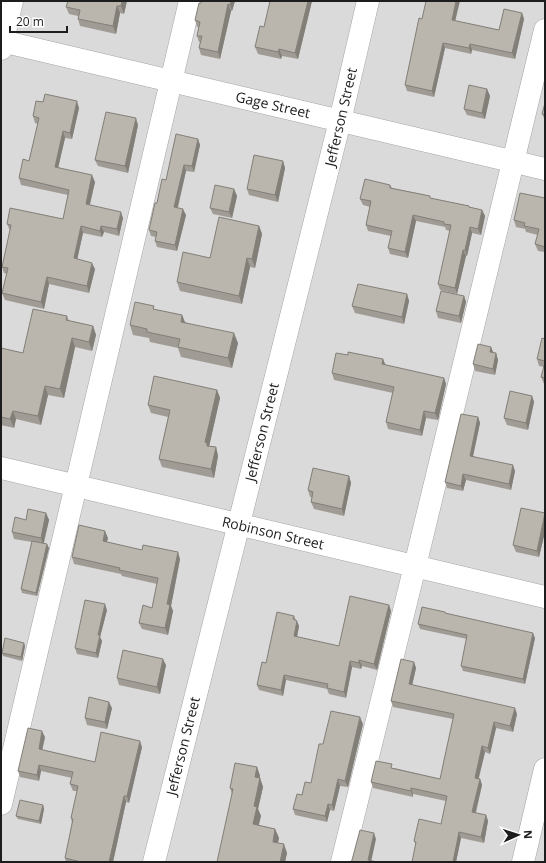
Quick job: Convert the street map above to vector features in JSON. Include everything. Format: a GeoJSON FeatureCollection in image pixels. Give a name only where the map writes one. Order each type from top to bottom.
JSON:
{"type":"FeatureCollection","features":[{"type":"Feature","properties":{"kind":"street"},"geometry":{"type":"LineString","coordinates":[[2,44],[12,1]]}},
{"type":"Feature","properties":{"kind":"street"},"geometry":{"type":"LineString","coordinates":[[1,804],[190,1]]}},
{"type":"Feature","properties":{"kind":"street","name":"Jefferson Street"},"geometry":{"type":"LineString","coordinates":[[154,862],[340,121],[368,1]]}},
{"type":"Feature","properties":{"kind":"street"},"geometry":{"type":"LineString","coordinates":[[342,862],[545,30]]}},
{"type":"Feature","properties":{"kind":"street","name":"Gage Street"},"geometry":{"type":"LineString","coordinates":[[2,44],[171,81],[545,170]]}},
{"type":"Feature","properties":{"kind":"street","name":"Robinson Street"},"geometry":{"type":"LineString","coordinates":[[1,468],[545,597]]}},
{"type":"Feature","properties":{"kind":"street"},"geometry":{"type":"LineString","coordinates":[[523,862],[545,769]]}},
{"type":"Feature","properties":{"kind":"shaded area"},"geometry":{"type":"Polygon","coordinates":[[[1,1],[545,1],[545,862],[1,862],[1,1]]]}},
{"type":"Feature","properties":{"kind":"building"},"geometry":{"type":"Polygon","coordinates":[[[68,1],[122,1],[121,6],[117,6],[113,26],[78,19],[80,10],[66,7],[68,1]]]}},
{"type":"Feature","properties":{"kind":"building"},"geometry":{"type":"Polygon","coordinates":[[[202,1],[231,1],[230,5],[228,4],[218,52],[199,48],[202,36],[197,36],[200,22],[195,20],[199,3],[202,1]]]}},
{"type":"Feature","properties":{"kind":"building"},"geometry":{"type":"Polygon","coordinates":[[[270,1],[308,1],[295,53],[279,49],[278,52],[255,47],[260,26],[264,27],[270,1]]]}},
{"type":"Feature","properties":{"kind":"building"},"geometry":{"type":"Polygon","coordinates":[[[426,1],[456,1],[452,20],[499,30],[504,9],[522,13],[512,53],[470,44],[469,48],[443,43],[432,91],[405,85],[419,18],[422,19],[426,1]]]}},
{"type":"Feature","properties":{"kind":"building"},"geometry":{"type":"Polygon","coordinates":[[[469,85],[487,89],[482,113],[464,109],[469,85]]]}},
{"type":"Feature","properties":{"kind":"building"},"geometry":{"type":"Polygon","coordinates":[[[45,94],[77,101],[70,133],[63,131],[55,167],[92,175],[86,204],[121,212],[117,229],[101,226],[100,231],[81,226],[74,258],[92,263],[87,286],[47,277],[41,302],[2,293],[8,268],[2,267],[11,225],[7,224],[10,208],[63,219],[69,190],[19,178],[23,159],[29,161],[39,118],[33,116],[36,101],[43,102],[45,94]]]}},
{"type":"Feature","properties":{"kind":"building"},"geometry":{"type":"Polygon","coordinates":[[[545,103],[545,115],[542,114],[545,103]]]}},
{"type":"Feature","properties":{"kind":"building"},"geometry":{"type":"Polygon","coordinates":[[[106,112],[136,118],[125,166],[95,160],[106,112]]]}},
{"type":"Feature","properties":{"kind":"building"},"geometry":{"type":"Polygon","coordinates":[[[176,134],[198,139],[192,166],[184,165],[174,207],[183,209],[175,245],[155,241],[157,232],[149,230],[162,179],[166,180],[176,134]]]}},
{"type":"Feature","properties":{"kind":"building"},"geometry":{"type":"Polygon","coordinates":[[[254,155],[283,161],[275,195],[247,189],[254,155]]]}},
{"type":"Feature","properties":{"kind":"building"},"geometry":{"type":"Polygon","coordinates":[[[365,179],[390,185],[390,188],[430,196],[430,198],[482,210],[478,229],[470,227],[465,250],[463,250],[455,288],[438,284],[451,225],[413,215],[405,252],[388,248],[392,231],[366,225],[371,201],[360,199],[365,179]]]}},
{"type":"Feature","properties":{"kind":"building"},"geometry":{"type":"Polygon","coordinates":[[[215,185],[234,189],[229,212],[210,208],[215,185]]]}},
{"type":"Feature","properties":{"kind":"building"},"geometry":{"type":"Polygon","coordinates":[[[520,193],[545,198],[545,247],[535,244],[539,229],[524,226],[525,223],[514,220],[520,193]]]}},
{"type":"Feature","properties":{"kind":"building"},"geometry":{"type":"Polygon","coordinates":[[[219,217],[259,226],[252,259],[247,258],[239,296],[177,282],[183,252],[210,258],[219,217]]]}},
{"type":"Feature","properties":{"kind":"building"},"geometry":{"type":"Polygon","coordinates":[[[358,284],[407,294],[402,317],[352,306],[358,284]]]}},
{"type":"Feature","properties":{"kind":"building"},"geometry":{"type":"Polygon","coordinates":[[[441,291],[464,296],[459,316],[436,311],[441,291]]]}},
{"type":"Feature","properties":{"kind":"building"},"geometry":{"type":"Polygon","coordinates":[[[135,302],[154,306],[153,309],[182,315],[181,322],[234,333],[228,358],[178,347],[180,339],[147,332],[147,329],[130,325],[135,302]]]}},
{"type":"Feature","properties":{"kind":"building"},"geometry":{"type":"Polygon","coordinates":[[[33,309],[67,316],[66,320],[93,326],[89,342],[72,338],[60,389],[45,386],[38,416],[13,411],[10,419],[1,417],[1,348],[23,353],[33,309]]]}},
{"type":"Feature","properties":{"kind":"building"},"geometry":{"type":"Polygon","coordinates":[[[542,338],[545,339],[545,361],[537,359],[542,338]]]}},
{"type":"Feature","properties":{"kind":"building"},"geometry":{"type":"Polygon","coordinates":[[[478,344],[491,347],[490,352],[496,353],[493,369],[473,364],[478,344]]]}},
{"type":"Feature","properties":{"kind":"building"},"geometry":{"type":"Polygon","coordinates":[[[348,352],[383,359],[382,364],[444,378],[435,413],[424,411],[420,430],[386,422],[394,387],[332,373],[336,353],[348,355],[348,352]]]}},
{"type":"Feature","properties":{"kind":"building"},"geometry":{"type":"Polygon","coordinates":[[[545,362],[545,378],[541,377],[545,362]]]}},
{"type":"Feature","properties":{"kind":"building"},"geometry":{"type":"Polygon","coordinates":[[[154,376],[217,390],[205,442],[207,443],[207,446],[216,447],[211,469],[159,459],[170,410],[148,405],[154,376]]]}},
{"type":"Feature","properties":{"kind":"building"},"geometry":{"type":"Polygon","coordinates":[[[510,391],[532,396],[526,423],[504,418],[510,391]]]}},
{"type":"Feature","properties":{"kind":"building"},"geometry":{"type":"Polygon","coordinates":[[[461,414],[478,417],[470,456],[513,465],[509,484],[463,474],[461,486],[445,482],[461,414]]]}},
{"type":"Feature","properties":{"kind":"building"},"geometry":{"type":"Polygon","coordinates":[[[313,468],[349,476],[342,509],[311,502],[313,492],[308,490],[313,468]]]}},
{"type":"Feature","properties":{"kind":"building"},"geometry":{"type":"Polygon","coordinates":[[[521,508],[545,513],[537,551],[513,545],[521,508]]]}},
{"type":"Feature","properties":{"kind":"building"},"geometry":{"type":"Polygon","coordinates":[[[28,509],[46,513],[41,538],[12,532],[15,517],[26,520],[28,509]]]}},
{"type":"Feature","properties":{"kind":"building"},"geometry":{"type":"Polygon","coordinates":[[[79,525],[105,531],[103,541],[142,550],[143,545],[178,552],[167,604],[170,605],[165,628],[139,623],[143,605],[152,608],[158,578],[119,570],[120,568],[72,557],[79,525]]]}},
{"type":"Feature","properties":{"kind":"building"},"geometry":{"type":"Polygon","coordinates":[[[32,541],[47,544],[36,593],[21,589],[32,541]]]}},
{"type":"Feature","properties":{"kind":"building"},"geometry":{"type":"Polygon","coordinates":[[[350,596],[389,605],[374,664],[359,660],[359,663],[350,661],[344,692],[327,688],[328,684],[284,675],[281,690],[257,685],[262,662],[266,663],[277,612],[294,616],[293,619],[297,621],[294,636],[339,646],[350,596]]]}},
{"type":"Feature","properties":{"kind":"building"},"geometry":{"type":"Polygon","coordinates":[[[85,600],[105,604],[98,635],[100,635],[96,653],[75,648],[85,600]]]}},
{"type":"Feature","properties":{"kind":"building"},"geometry":{"type":"Polygon","coordinates":[[[422,607],[533,633],[523,679],[461,666],[467,635],[418,624],[422,607]]]}},
{"type":"Feature","properties":{"kind":"building"},"geometry":{"type":"Polygon","coordinates":[[[5,638],[24,643],[21,657],[2,653],[5,638]]]}},
{"type":"Feature","properties":{"kind":"building"},"geometry":{"type":"Polygon","coordinates":[[[123,650],[163,659],[157,687],[117,678],[123,650]]]}},
{"type":"Feature","properties":{"kind":"building"},"geometry":{"type":"Polygon","coordinates":[[[401,659],[414,662],[409,684],[515,708],[510,726],[494,722],[488,748],[482,746],[475,778],[480,779],[472,812],[486,815],[481,837],[459,832],[453,862],[412,862],[416,842],[414,841],[419,819],[441,824],[447,796],[411,788],[411,791],[371,782],[376,761],[392,764],[391,768],[440,779],[454,714],[391,701],[401,659]]]}},
{"type":"Feature","properties":{"kind":"building"},"geometry":{"type":"Polygon","coordinates":[[[89,697],[109,702],[105,722],[85,718],[89,697]]]}},
{"type":"Feature","properties":{"kind":"building"},"geometry":{"type":"Polygon","coordinates":[[[331,711],[360,717],[345,781],[338,779],[332,805],[328,804],[325,816],[293,809],[297,794],[302,795],[305,782],[311,783],[319,744],[323,744],[331,711]]]}},
{"type":"Feature","properties":{"kind":"building"},"geometry":{"type":"Polygon","coordinates":[[[28,728],[42,731],[39,749],[95,762],[101,732],[140,741],[127,796],[124,796],[109,862],[81,862],[65,858],[73,819],[71,818],[78,786],[70,784],[73,772],[39,765],[37,775],[18,771],[28,728]]]}},
{"type":"Feature","properties":{"kind":"building"},"geometry":{"type":"Polygon","coordinates":[[[235,763],[257,767],[255,777],[260,778],[254,806],[257,807],[253,824],[275,829],[273,842],[284,844],[280,862],[217,862],[233,789],[230,788],[235,763]]]}},
{"type":"Feature","properties":{"kind":"building"},"geometry":{"type":"Polygon","coordinates":[[[20,800],[43,805],[39,821],[16,816],[20,800]]]}},
{"type":"Feature","properties":{"kind":"building"},"geometry":{"type":"Polygon","coordinates":[[[360,830],[374,833],[368,860],[377,862],[351,862],[360,830]]]}}]}
